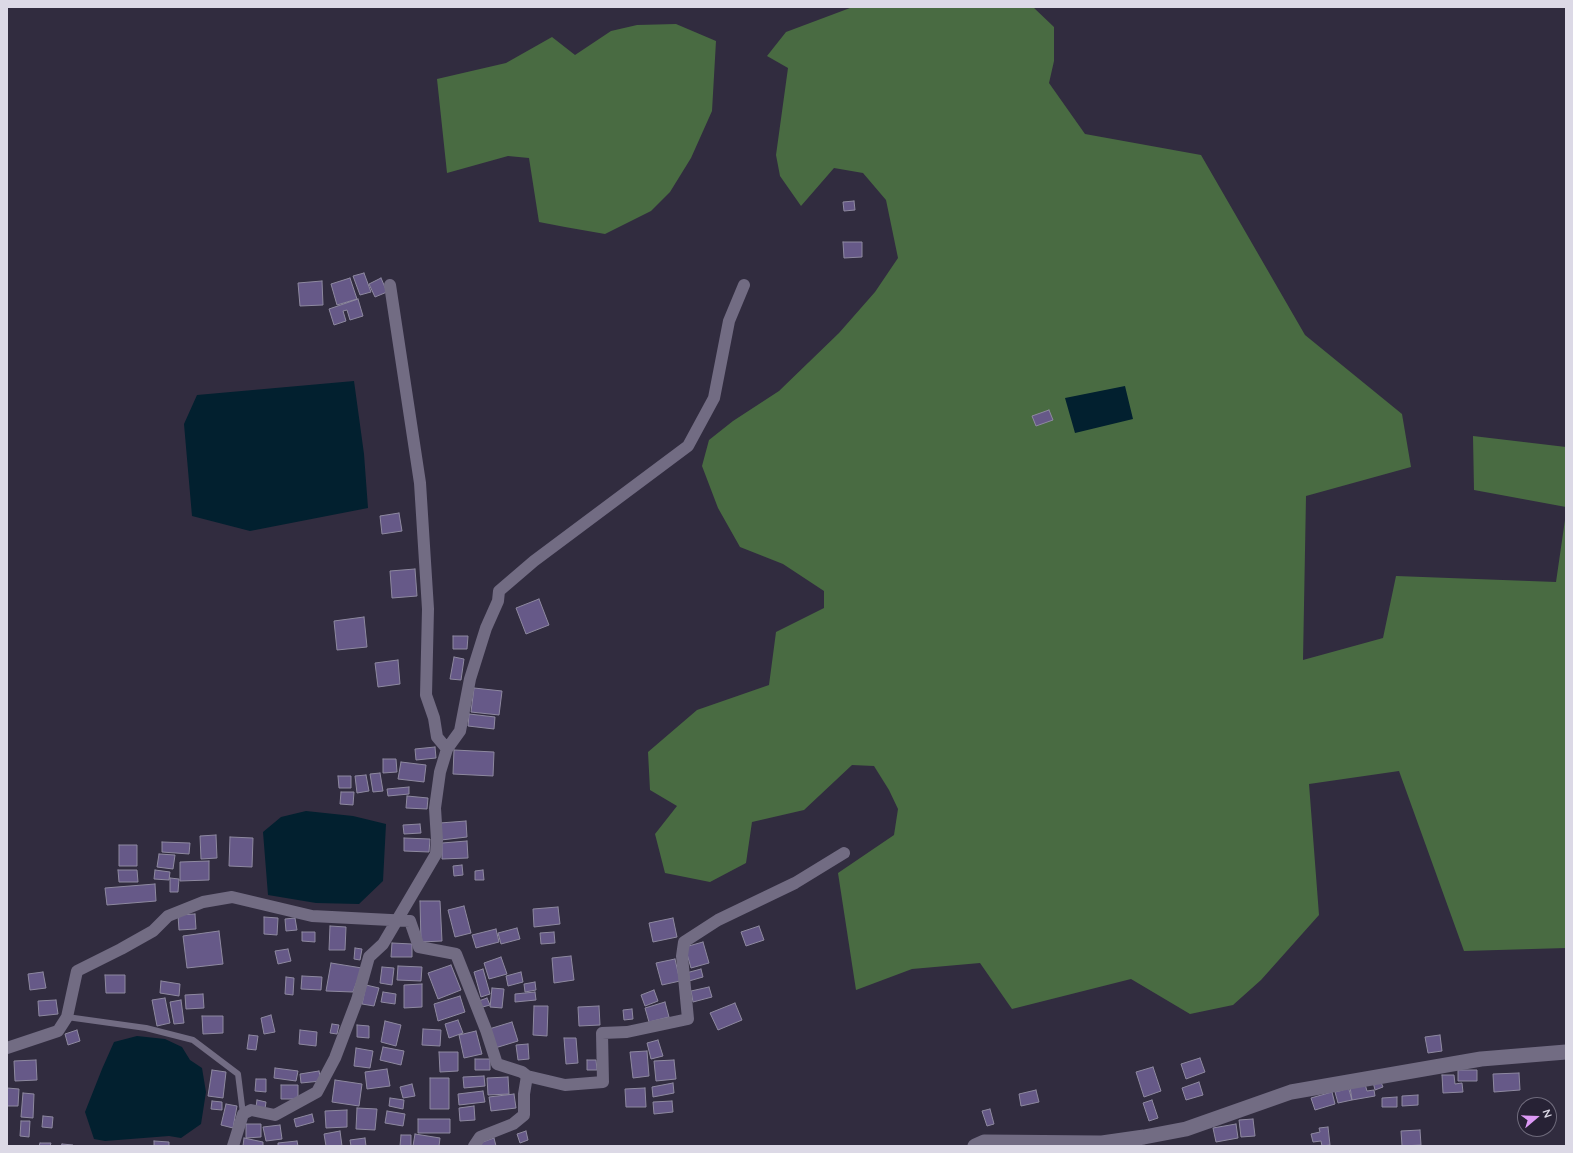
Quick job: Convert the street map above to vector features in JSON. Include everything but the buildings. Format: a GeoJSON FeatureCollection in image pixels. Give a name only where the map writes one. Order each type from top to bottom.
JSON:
{"type":"FeatureCollection","features":[{"type":"Feature","properties":{"kind":"street"},"geometry":{"type":"LineString","coordinates":[[390,285],[420,483],[428,609],[426,695],[434,718],[437,737],[447,749]]}},
{"type":"Feature","properties":{"kind":"street"},"geometry":{"type":"LineString","coordinates":[[233,1146],[243,1114],[251,1110],[275,1115],[317,1092],[335,1058],[357,1000],[369,957],[382,944],[436,854],[435,808],[440,772],[447,749],[460,731],[470,679],[486,628],[498,601],[499,591],[534,561],[688,446],[714,398],[729,321],[744,285]]}},
{"type":"Feature","properties":{"kind":"street"},"geometry":{"type":"LineString","coordinates":[[7,1048],[58,1031],[67,1017],[77,971],[121,950],[153,931],[168,916],[203,902],[232,897],[312,916],[410,922],[419,947],[456,954],[486,1030],[497,1064],[522,1072],[527,1076],[565,1085],[603,1082],[602,1033],[627,1032],[688,1019],[682,956],[684,942],[718,920],[795,884],[844,854]]}},
{"type":"Feature","properties":{"kind":"street"},"geometry":{"type":"LineString","coordinates":[[975,1146],[984,1142],[1102,1143],[1144,1137],[1186,1129],[1291,1092],[1481,1059],[1566,1052]]}},
{"type":"Feature","properties":{"kind":"street"},"geometry":{"type":"LineString","coordinates":[[474,1146],[480,1137],[513,1124],[524,1114],[524,1094],[527,1076]]}},
{"type":"Feature","properties":{"kind":"lane"},"geometry":{"type":"LineString","coordinates":[[67,1017],[146,1028],[192,1040],[238,1074],[243,1114]]}},
{"type":"Feature","properties":{"kind":"green space"},"geometry":{"type":"Polygon","coordinates":[[[850,7],[1033,7],[1054,27],[1054,61],[1049,83],[1085,134],[1201,155],[1305,335],[1402,414],[1411,467],[1306,496],[1303,660],[1383,638],[1396,576],[1556,582],[1566,513],[1566,948],[1464,951],[1399,771],[1309,784],[1319,915],[1261,980],[1233,1005],[1190,1014],[1131,979],[1012,1009],[980,963],[912,969],[856,990],[838,873],[894,835],[898,809],[889,790],[874,766],[852,765],[804,810],[752,822],[746,863],[710,882],[665,873],[655,834],[677,806],[650,790],[648,752],[697,710],[769,685],[776,632],[824,608],[824,591],[783,564],[740,547],[718,508],[702,466],[709,440],[733,421],[779,391],[839,333],[875,292],[898,258],[886,200],[863,173],[834,168],[801,206],[780,176],[776,155],[788,68],[767,56],[786,32],[850,7]]]}},
{"type":"Feature","properties":{"kind":"green space"},"geometry":{"type":"Polygon","coordinates":[[[676,24],[716,41],[712,111],[691,158],[670,192],[651,211],[605,234],[565,227],[539,222],[529,158],[508,156],[447,173],[437,79],[506,63],[552,37],[575,55],[611,31],[637,25],[676,24]]]}},
{"type":"Feature","properties":{"kind":"green space"},"geometry":{"type":"Polygon","coordinates":[[[1473,436],[1566,447],[1566,507],[1474,490],[1473,436]]]}},
{"type":"Feature","properties":{"kind":"water"},"geometry":{"type":"Polygon","coordinates":[[[354,381],[364,454],[368,508],[250,531],[192,516],[184,424],[197,395],[354,381]]]}},
{"type":"Feature","properties":{"kind":"water"},"geometry":{"type":"Polygon","coordinates":[[[1125,386],[1133,419],[1075,433],[1065,398],[1125,386]]]}},
{"type":"Feature","properties":{"kind":"water"},"geometry":{"type":"Polygon","coordinates":[[[306,811],[353,816],[386,824],[383,881],[359,904],[316,903],[268,895],[263,832],[281,817],[306,811]]]}},
{"type":"Feature","properties":{"kind":"water"},"geometry":{"type":"Polygon","coordinates":[[[137,1036],[165,1039],[182,1047],[190,1060],[202,1068],[206,1092],[201,1124],[181,1138],[169,1136],[105,1141],[94,1139],[85,1112],[102,1069],[114,1042],[137,1036]]]}}]}
